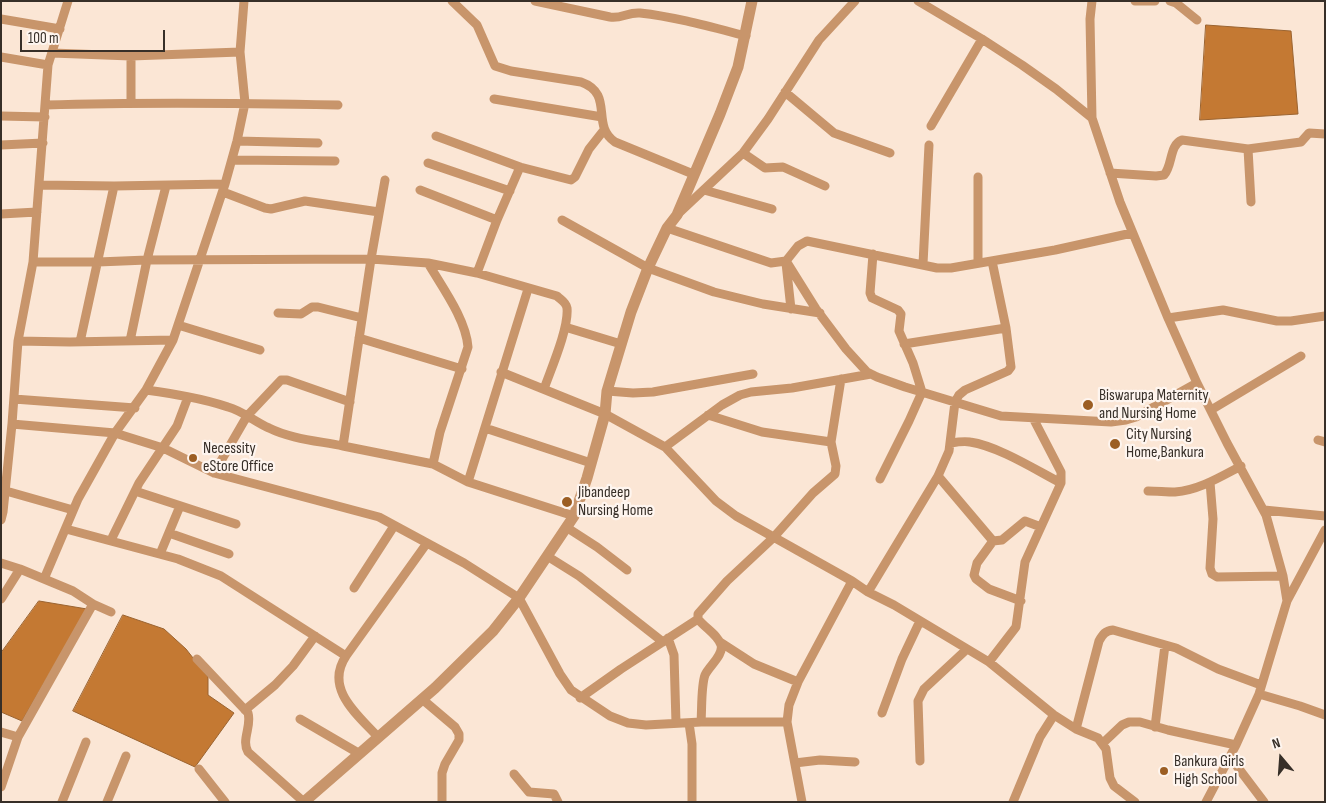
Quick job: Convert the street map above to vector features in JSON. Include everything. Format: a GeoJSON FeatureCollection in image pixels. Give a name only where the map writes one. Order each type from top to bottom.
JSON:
{"type":"FeatureCollection","features":[{"type":"Feature","properties":{"kind":"street"},"geometry":{"type":"LineString","coordinates":[[1,520],[6,491],[18,341],[33,262],[48,65],[68,1]]}},
{"type":"Feature","properties":{"kind":"street"},"geometry":{"type":"LineString","coordinates":[[44,579],[78,499],[115,433],[135,408],[146,390],[173,340],[224,188],[245,103],[240,52],[244,1]]}},
{"type":"Feature","properties":{"kind":"street"},"geometry":{"type":"LineString","coordinates":[[452,1],[477,25],[495,66],[511,71],[582,82],[591,86],[596,90],[599,97],[604,130],[609,138],[693,174]]}},
{"type":"Feature","properties":{"kind":"street"},"geometry":{"type":"LineString","coordinates":[[535,1],[617,18],[632,12],[682,20],[746,36]]}},
{"type":"Feature","properties":{"kind":"street"},"geometry":{"type":"LineString","coordinates":[[677,215],[738,68],[752,1]]}},
{"type":"Feature","properties":{"kind":"street"},"geometry":{"type":"LineString","coordinates":[[197,660],[245,710],[250,718],[245,747],[248,752],[304,802],[422,699],[493,631],[519,598],[574,516],[592,463],[605,414],[607,391],[620,344],[648,268],[667,228],[677,215],[743,153],[768,119],[819,40],[856,1]]}},
{"type":"Feature","properties":{"kind":"street"},"geometry":{"type":"LineString","coordinates":[[918,1],[982,39],[1056,89],[1092,118]]}},
{"type":"Feature","properties":{"kind":"street"},"geometry":{"type":"LineString","coordinates":[[1092,1],[1090,19],[1092,118],[1132,233],[1168,318],[1197,383],[1264,510],[1272,532],[1287,601]]}},
{"type":"Feature","properties":{"kind":"street"},"geometry":{"type":"LineString","coordinates":[[1135,1],[1155,1]]}},
{"type":"Feature","properties":{"kind":"street"},"geometry":{"type":"LineString","coordinates":[[1170,1],[1186,6],[1197,20]]}},
{"type":"Feature","properties":{"kind":"street"},"geometry":{"type":"LineString","coordinates":[[1,19],[60,29]]}},
{"type":"Feature","properties":{"kind":"street"},"geometry":{"type":"LineString","coordinates":[[931,126],[982,39]]}},
{"type":"Feature","properties":{"kind":"street"},"geometry":{"type":"LineString","coordinates":[[52,53],[131,56],[240,52]]}},
{"type":"Feature","properties":{"kind":"street"},"geometry":{"type":"LineString","coordinates":[[1,56],[48,65]]}},
{"type":"Feature","properties":{"kind":"street"},"geometry":{"type":"LineString","coordinates":[[131,56],[131,103]]}},
{"type":"Feature","properties":{"kind":"street"},"geometry":{"type":"LineString","coordinates":[[785,92],[834,133],[890,153]]}},
{"type":"Feature","properties":{"kind":"street"},"geometry":{"type":"LineString","coordinates":[[494,99],[602,117]]}},
{"type":"Feature","properties":{"kind":"street"},"geometry":{"type":"LineString","coordinates":[[46,105],[245,103],[338,105]]}},
{"type":"Feature","properties":{"kind":"street"},"geometry":{"type":"LineString","coordinates":[[1,116],[45,117]]}},
{"type":"Feature","properties":{"kind":"street"},"geometry":{"type":"LineString","coordinates":[[436,136],[520,167],[571,180],[575,177],[589,149],[604,130]]}},
{"type":"Feature","properties":{"kind":"street"},"geometry":{"type":"LineString","coordinates":[[1110,173],[1164,175],[1168,170],[1175,145],[1182,140],[1248,149],[1301,142],[1309,133],[1325,134]]}},
{"type":"Feature","properties":{"kind":"street"},"geometry":{"type":"LineString","coordinates":[[237,141],[318,143]]}},
{"type":"Feature","properties":{"kind":"street"},"geometry":{"type":"LineString","coordinates":[[1,145],[43,143]]}},
{"type":"Feature","properties":{"kind":"street"},"geometry":{"type":"LineString","coordinates":[[923,264],[929,145]]}},
{"type":"Feature","properties":{"kind":"street"},"geometry":{"type":"LineString","coordinates":[[1248,149],[1251,202]]}},
{"type":"Feature","properties":{"kind":"street"},"geometry":{"type":"LineString","coordinates":[[743,153],[765,168],[783,168],[824,186]]}},
{"type":"Feature","properties":{"kind":"street"},"geometry":{"type":"LineString","coordinates":[[232,160],[335,161]]}},
{"type":"Feature","properties":{"kind":"street"},"geometry":{"type":"LineString","coordinates":[[428,163],[510,191]]}},
{"type":"Feature","properties":{"kind":"street"},"geometry":{"type":"LineString","coordinates":[[477,273],[520,167]]}},
{"type":"Feature","properties":{"kind":"street"},"geometry":{"type":"LineString","coordinates":[[978,176],[978,263]]}},
{"type":"Feature","properties":{"kind":"street"},"geometry":{"type":"LineString","coordinates":[[343,446],[371,258],[385,180]]}},
{"type":"Feature","properties":{"kind":"street"},"geometry":{"type":"LineString","coordinates":[[39,185],[224,188],[265,208],[271,209],[305,202],[379,212]]}},
{"type":"Feature","properties":{"kind":"street"},"geometry":{"type":"LineString","coordinates":[[80,342],[114,186]]}},
{"type":"Feature","properties":{"kind":"street"},"geometry":{"type":"LineString","coordinates":[[130,340],[146,260],[166,186]]}},
{"type":"Feature","properties":{"kind":"street"},"geometry":{"type":"LineString","coordinates":[[420,190],[497,220]]}},
{"type":"Feature","properties":{"kind":"street"},"geometry":{"type":"LineString","coordinates":[[704,190],[772,209]]}},
{"type":"Feature","properties":{"kind":"street"},"geometry":{"type":"LineString","coordinates":[[1,214],[37,212]]}},
{"type":"Feature","properties":{"kind":"street"},"geometry":{"type":"LineString","coordinates":[[562,220],[648,268],[714,292],[763,304],[820,313]]}},
{"type":"Feature","properties":{"kind":"street"},"geometry":{"type":"LineString","coordinates":[[667,228],[771,262],[786,261]]}},
{"type":"Feature","properties":{"kind":"street"},"geometry":{"type":"LineString","coordinates":[[791,309],[786,261],[798,246],[807,241],[937,268],[951,268],[1055,250],[1132,233]]}},
{"type":"Feature","properties":{"kind":"street"},"geometry":{"type":"LineString","coordinates":[[873,254],[870,293],[872,298],[898,310],[900,314],[899,330],[922,392],[880,479]]}},
{"type":"Feature","properties":{"kind":"street"},"geometry":{"type":"LineString","coordinates":[[33,262],[371,258],[428,263],[477,273],[557,296],[564,301],[567,308],[565,327],[544,389]]}},
{"type":"Feature","properties":{"kind":"street"},"geometry":{"type":"LineString","coordinates":[[786,261],[846,349],[871,374],[1001,416],[1111,422],[1126,420],[1197,383]]}},
{"type":"Feature","properties":{"kind":"street"},"geometry":{"type":"LineString","coordinates":[[868,592],[938,476],[949,451],[955,402],[959,395],[965,390],[1008,371],[1010,363],[1006,328],[992,261]]}},
{"type":"Feature","properties":{"kind":"street"},"geometry":{"type":"LineString","coordinates":[[428,263],[468,337],[468,346],[462,369],[440,432],[433,464]]}},
{"type":"Feature","properties":{"kind":"street"},"geometry":{"type":"LineString","coordinates":[[468,482],[528,289]]}},
{"type":"Feature","properties":{"kind":"street"},"geometry":{"type":"LineString","coordinates":[[278,313],[301,314],[318,306],[362,318]]}},
{"type":"Feature","properties":{"kind":"street"},"geometry":{"type":"LineString","coordinates":[[1168,318],[1223,310],[1277,321],[1325,316]]}},
{"type":"Feature","properties":{"kind":"street"},"geometry":{"type":"LineString","coordinates":[[178,325],[260,350]]}},
{"type":"Feature","properties":{"kind":"street"},"geometry":{"type":"LineString","coordinates":[[565,327],[620,344]]}},
{"type":"Feature","properties":{"kind":"street"},"geometry":{"type":"LineString","coordinates":[[904,344],[1006,328]]}},
{"type":"Feature","properties":{"kind":"street"},"geometry":{"type":"LineString","coordinates":[[359,338],[462,369]]}},
{"type":"Feature","properties":{"kind":"street"},"geometry":{"type":"LineString","coordinates":[[18,341],[173,340]]}},
{"type":"Feature","properties":{"kind":"street"},"geometry":{"type":"LineString","coordinates":[[1211,410],[1302,356]]}},
{"type":"Feature","properties":{"kind":"street"},"geometry":{"type":"LineString","coordinates":[[502,372],[605,414],[666,447],[716,501],[736,516],[894,605],[989,662],[1054,715],[1076,729],[1098,738],[1106,748],[1110,778],[1114,786],[1135,802]]}},
{"type":"Feature","properties":{"kind":"street"},"geometry":{"type":"LineString","coordinates":[[607,391],[653,392],[753,374]]}},
{"type":"Feature","properties":{"kind":"street"},"geometry":{"type":"LineString","coordinates":[[666,447],[730,400],[751,392],[792,388],[871,374]]}},
{"type":"Feature","properties":{"kind":"street"},"geometry":{"type":"LineString","coordinates":[[698,619],[698,614],[710,600],[773,538],[813,493],[835,474],[836,466],[831,442],[841,379]]}},
{"type":"Feature","properties":{"kind":"street"},"geometry":{"type":"LineString","coordinates":[[214,473],[247,416],[281,380],[287,380],[350,402]]}},
{"type":"Feature","properties":{"kind":"street"},"geometry":{"type":"LineString","coordinates":[[146,390],[188,396],[231,407],[269,428],[286,434],[433,464],[468,482],[574,516]]}},
{"type":"Feature","properties":{"kind":"street"},"geometry":{"type":"LineString","coordinates":[[111,540],[136,491],[180,420],[188,396]]}},
{"type":"Feature","properties":{"kind":"street"},"geometry":{"type":"LineString","coordinates":[[14,399],[135,408]]}},
{"type":"Feature","properties":{"kind":"street"},"geometry":{"type":"LineString","coordinates":[[708,416],[762,432],[831,442]]}},
{"type":"Feature","properties":{"kind":"street"},"geometry":{"type":"LineString","coordinates":[[989,662],[1016,627],[1025,562],[1062,484],[1061,472],[1033,418]]}},
{"type":"Feature","properties":{"kind":"street"},"geometry":{"type":"LineString","coordinates":[[12,424],[115,433],[163,448],[214,473],[367,513],[394,526],[464,563],[519,598],[560,674],[571,690],[580,698],[610,716],[646,725],[701,722],[787,722]]}},
{"type":"Feature","properties":{"kind":"street"},"geometry":{"type":"LineString","coordinates":[[485,428],[592,463]]}},
{"type":"Feature","properties":{"kind":"street"},"geometry":{"type":"LineString","coordinates":[[951,443],[964,441],[985,446],[1013,458],[1062,484]]}},
{"type":"Feature","properties":{"kind":"street"},"geometry":{"type":"LineString","coordinates":[[1148,491],[1176,492],[1188,490],[1210,482],[1241,466]]}},
{"type":"Feature","properties":{"kind":"street"},"geometry":{"type":"LineString","coordinates":[[938,476],[993,541]]}},
{"type":"Feature","properties":{"kind":"street"},"geometry":{"type":"LineString","coordinates":[[1210,482],[1213,519],[1210,568],[1212,574],[1217,577],[1283,576]]}},
{"type":"Feature","properties":{"kind":"street"},"geometry":{"type":"LineString","coordinates":[[6,491],[73,510]]}},
{"type":"Feature","properties":{"kind":"street"},"geometry":{"type":"LineString","coordinates":[[136,491],[236,524]]}},
{"type":"Feature","properties":{"kind":"street"},"geometry":{"type":"LineString","coordinates":[[160,554],[180,506]]}},
{"type":"Feature","properties":{"kind":"street"},"geometry":{"type":"LineString","coordinates":[[1264,510],[1325,516]]}},
{"type":"Feature","properties":{"kind":"street"},"geometry":{"type":"LineString","coordinates":[[1020,601],[989,589],[976,579],[974,575],[977,563],[993,541],[1002,540],[1025,521],[1041,527]]}},
{"type":"Feature","properties":{"kind":"street"},"geometry":{"type":"LineString","coordinates":[[354,588],[394,526]]}},
{"type":"Feature","properties":{"kind":"street"},"geometry":{"type":"LineString","coordinates":[[566,527],[597,546],[627,570]]}},
{"type":"Feature","properties":{"kind":"street"},"geometry":{"type":"LineString","coordinates":[[66,529],[178,559],[222,576],[346,656]]}},
{"type":"Feature","properties":{"kind":"street"},"geometry":{"type":"LineString","coordinates":[[1206,802],[1236,745],[1260,689],[1287,601],[1325,530]]}},
{"type":"Feature","properties":{"kind":"street"},"geometry":{"type":"LineString","coordinates":[[169,533],[230,554]]}},
{"type":"Feature","properties":{"kind":"street"},"geometry":{"type":"LineString","coordinates":[[378,737],[344,699],[338,675],[340,665],[427,543]]}},
{"type":"Feature","properties":{"kind":"street"},"geometry":{"type":"LineString","coordinates":[[547,556],[587,582],[666,640],[674,655],[676,724]]}},
{"type":"Feature","properties":{"kind":"street"},"geometry":{"type":"LineString","coordinates":[[1,563],[44,579],[111,612]]}},
{"type":"Feature","properties":{"kind":"street"},"geometry":{"type":"LineString","coordinates":[[1,599],[20,569]]}},
{"type":"Feature","properties":{"kind":"street"},"geometry":{"type":"LineString","coordinates":[[802,802],[787,722],[790,706],[798,682],[852,581]]}},
{"type":"Feature","properties":{"kind":"street"},"geometry":{"type":"LineString","coordinates":[[1,787],[18,737],[93,604]]}},
{"type":"Feature","properties":{"kind":"street"},"geometry":{"type":"LineString","coordinates":[[580,698],[698,619]]}},
{"type":"Feature","properties":{"kind":"street"},"geometry":{"type":"LineString","coordinates":[[698,619],[720,642],[754,664],[798,682]]}},
{"type":"Feature","properties":{"kind":"street"},"geometry":{"type":"LineString","coordinates":[[882,713],[902,658],[920,621]]}},
{"type":"Feature","properties":{"kind":"street"},"geometry":{"type":"LineString","coordinates":[[1076,729],[1102,634],[1114,630],[1176,648],[1260,689],[1325,715]]}},
{"type":"Feature","properties":{"kind":"street"},"geometry":{"type":"LineString","coordinates":[[245,710],[275,685],[293,666],[315,636]]}},
{"type":"Feature","properties":{"kind":"street"},"geometry":{"type":"LineString","coordinates":[[701,722],[704,677],[721,653],[720,642]]}},
{"type":"Feature","properties":{"kind":"street"},"geometry":{"type":"LineString","coordinates":[[1155,727],[1165,645]]}},
{"type":"Feature","properties":{"kind":"street"},"geometry":{"type":"LineString","coordinates":[[920,761],[918,701],[920,695],[967,649]]}},
{"type":"Feature","properties":{"kind":"street"},"geometry":{"type":"LineString","coordinates":[[422,699],[455,727],[460,734],[459,740],[445,764],[442,774],[442,802]]}},
{"type":"Feature","properties":{"kind":"street"},"geometry":{"type":"LineString","coordinates":[[1013,802],[1040,737],[1054,715]]}},
{"type":"Feature","properties":{"kind":"street"},"geometry":{"type":"LineString","coordinates":[[300,719],[360,754]]}},
{"type":"Feature","properties":{"kind":"street"},"geometry":{"type":"LineString","coordinates":[[1103,743],[1122,725],[1128,722],[1140,722],[1236,745]]}},
{"type":"Feature","properties":{"kind":"street"},"geometry":{"type":"LineString","coordinates":[[690,723],[692,802]]}},
{"type":"Feature","properties":{"kind":"street"},"geometry":{"type":"LineString","coordinates":[[1,732],[18,737]]}},
{"type":"Feature","properties":{"kind":"street"},"geometry":{"type":"LineString","coordinates":[[62,802],[86,742]]}},
{"type":"Feature","properties":{"kind":"street"},"geometry":{"type":"LineString","coordinates":[[107,802],[126,756]]}},
{"type":"Feature","properties":{"kind":"street"},"geometry":{"type":"LineString","coordinates":[[1230,757],[1264,802]]}},
{"type":"Feature","properties":{"kind":"street"},"geometry":{"type":"LineString","coordinates":[[795,763],[820,760],[855,762]]}},
{"type":"Feature","properties":{"kind":"street"},"geometry":{"type":"LineString","coordinates":[[199,769],[225,802]]}},
{"type":"Feature","properties":{"kind":"street"},"geometry":{"type":"LineString","coordinates":[[514,774],[530,792],[554,794],[558,802]]}},
{"type":"Feature","properties":{"kind":"shaded area"},"geometry":{"type":"Polygon","coordinates":[[[1206,25],[1291,31],[1298,114],[1200,120],[1206,25]]]}},
{"type":"Feature","properties":{"kind":"shaded area"},"geometry":{"type":"Polygon","coordinates":[[[39,601],[87,609],[22,721],[1,712],[1,653],[39,601]]]}},
{"type":"Feature","properties":{"kind":"shaded area"},"geometry":{"type":"Polygon","coordinates":[[[123,615],[164,629],[186,649],[208,677],[208,695],[234,713],[195,767],[73,711],[123,615]]]}},
{"type":"Feature","properties":{"kind":"place","name":"Biswarupa Maternity and Nursing Home"},"geometry":{"type":"Point","coordinates":[1088,405]}},
{"type":"Feature","properties":{"kind":"place","name":"City Nursing Home,Bankura"},"geometry":{"type":"Point","coordinates":[1115,444]}},
{"type":"Feature","properties":{"kind":"place","name":"Necessity eStore Office"},"geometry":{"type":"Point","coordinates":[193,458]}},
{"type":"Feature","properties":{"kind":"place","name":"Jibandeep Nursing Home"},"geometry":{"type":"Point","coordinates":[567,502]}},
{"type":"Feature","properties":{"kind":"place","name":"Bankura Girls High School"},"geometry":{"type":"Point","coordinates":[1164,771]}}]}
